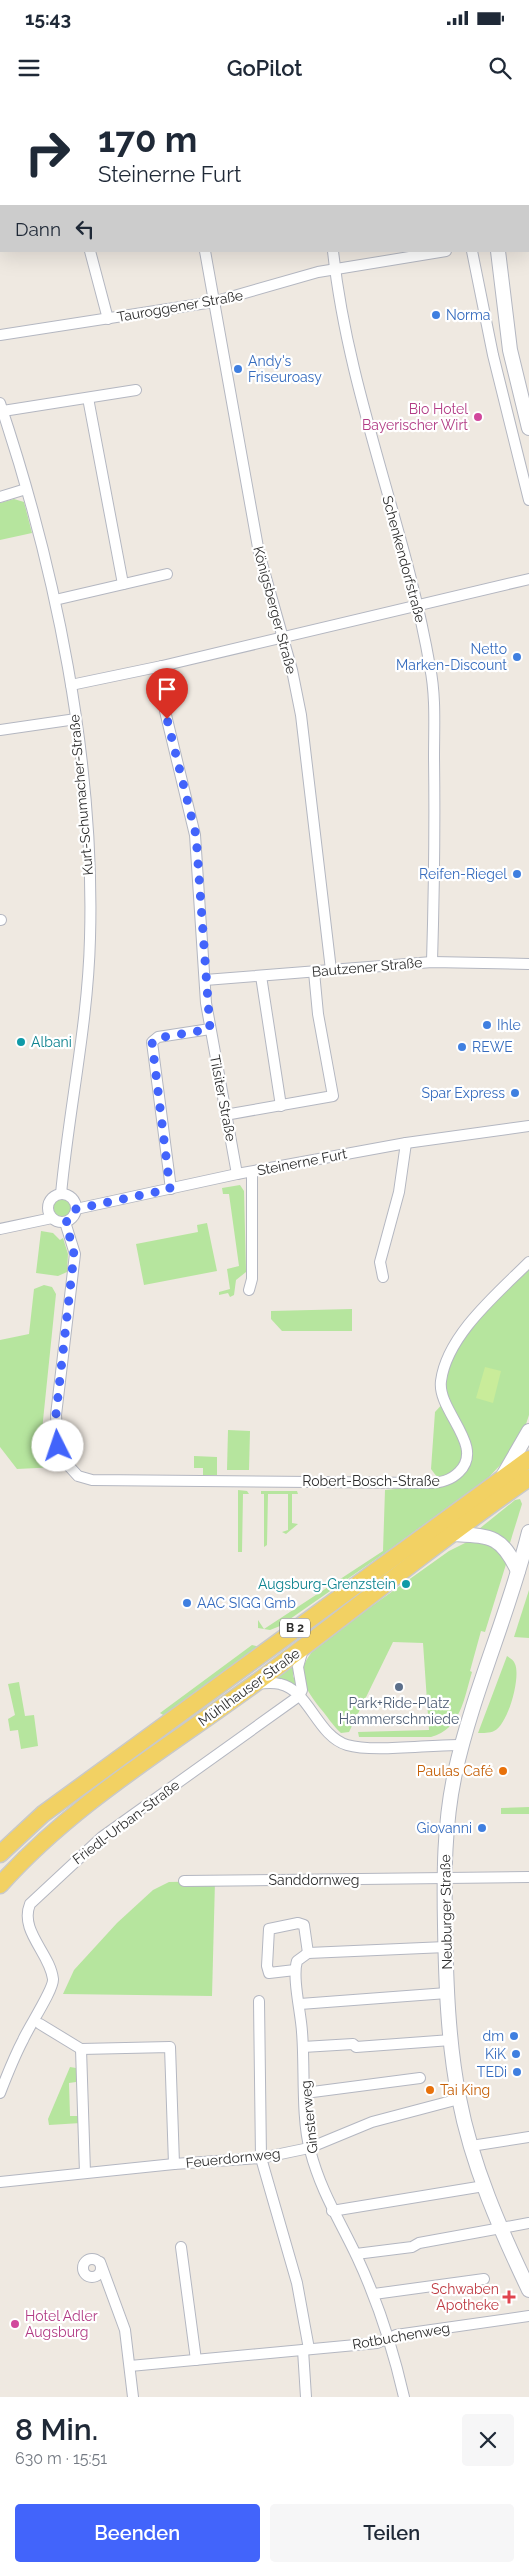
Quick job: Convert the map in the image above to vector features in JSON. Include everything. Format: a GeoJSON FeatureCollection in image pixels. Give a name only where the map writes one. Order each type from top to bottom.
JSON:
{"type":"FeatureCollection","features":[{"type":"Feature","properties":{"kind":"main road","name":"Mühlhauser Straße"},"geometry":{"type":"LineString","coordinates":[[0,1854],[43,1814],[529,1459]]}},
{"type":"Feature","properties":{"kind":"main road","name":"Mühlhauser Straße"},"geometry":{"type":"LineString","coordinates":[[0,1886],[41,1842],[115,1782],[256,1684],[529,1478]]}},
{"type":"Feature","properties":{"kind":"street"},"geometry":{"type":"LineString","coordinates":[[90,252],[108,319]]}},
{"type":"Feature","properties":{"kind":"street","name":"Königsberger Straße"},"geometry":{"type":"LineString","coordinates":[[204,252],[259,553],[283,637],[301,715],[331,970]]}},
{"type":"Feature","properties":{"kind":"street","name":"Schenkendorfstraße"},"geometry":{"type":"LineString","coordinates":[[333,252],[346,336],[418,605],[431,669],[435,828],[432,962]]}},
{"type":"Feature","properties":{"kind":"street","name":"Tauroggener Straße"},"geometry":{"type":"LineString","coordinates":[[0,335],[213,302],[318,272],[440,252]]}},
{"type":"Feature","properties":{"kind":"street"},"geometry":{"type":"LineString","coordinates":[[472,252],[493,355],[529,500]]}},
{"type":"Feature","properties":{"kind":"street"},"geometry":{"type":"LineString","coordinates":[[498,252],[510,350],[525,395],[529,428]]}},
{"type":"Feature","properties":{"kind":"street"},"geometry":{"type":"LineString","coordinates":[[1,407],[88,398],[136,390]]}},
{"type":"Feature","properties":{"kind":"street"},"geometry":{"type":"LineString","coordinates":[[88,398],[123,584]]}},
{"type":"Feature","properties":{"kind":"street","name":"Kurt-Schumacher-Straße"},"geometry":{"type":"LineString","coordinates":[[1,407],[26,489],[55,600],[76,719],[87,838],[90,935],[84,1016],[61,1194]]}},
{"type":"Feature","properties":{"kind":"street"},"geometry":{"type":"LineString","coordinates":[[0,497],[26,489]]}},
{"type":"Feature","properties":{"kind":"street"},"geometry":{"type":"LineString","coordinates":[[55,600],[167,574]]}},
{"type":"Feature","properties":{"kind":"street"},"geometry":{"type":"LineString","coordinates":[[71,685],[162,666],[529,579]]}},
{"type":"Feature","properties":{"kind":"street","name":"Tilsiter Straße"},"geometry":{"type":"LineString","coordinates":[[162,666],[165,711],[196,835],[204,980],[210,1029],[237,1174]]}},
{"type":"Feature","properties":{"kind":"street"},"geometry":{"type":"LineString","coordinates":[[0,730],[76,719]]}},
{"type":"Feature","properties":{"kind":"street","name":"Bautzener Straße"},"geometry":{"type":"LineString","coordinates":[[204,980],[432,962],[529,964]]}},
{"type":"Feature","properties":{"kind":"street"},"geometry":{"type":"LineString","coordinates":[[225,1116],[333,1096],[318,1014],[314,972]]}},
{"type":"Feature","properties":{"kind":"street"},"geometry":{"type":"LineString","coordinates":[[261,976],[281,1106]]}},
{"type":"Feature","properties":{"kind":"street"},"geometry":{"type":"LineString","coordinates":[[170,1189],[152,1042],[158,1038],[210,1029]]}},
{"type":"Feature","properties":{"kind":"street","name":"Steinerne Furt"},"geometry":{"type":"LineString","coordinates":[[76,1209],[237,1174],[406,1143],[529,1126]]}},
{"type":"Feature","properties":{"kind":"street"},"geometry":{"type":"LineString","coordinates":[[383,1277],[380,1262],[399,1192],[406,1143]]}},
{"type":"Feature","properties":{"kind":"street"},"geometry":{"type":"LineString","coordinates":[[248,1290],[252,1279],[252,1172]]}},
{"type":"Feature","properties":{"kind":"street"},"geometry":{"type":"LineString","coordinates":[[61,1194],[73,1199],[76,1209],[72,1218],[66,1222],[58,1222],[52,1218],[48,1211],[50,1202],[61,1194]]}},
{"type":"Feature","properties":{"kind":"street"},"geometry":{"type":"LineString","coordinates":[[0,1229],[52,1218]]}},
{"type":"Feature","properties":{"kind":"street","name":"Robert-Bosch-Straße"},"geometry":{"type":"LineString","coordinates":[[66,1222],[74,1254],[56,1414],[58,1446],[67,1464],[78,1476],[92,1480],[428,1483],[447,1481],[462,1469],[467,1448],[463,1434],[443,1400],[441,1382],[447,1362],[453,1348],[471,1321],[529,1262]]}},
{"type":"Feature","properties":{"kind":"street"},"geometry":{"type":"LineString","coordinates":[[502,1479],[529,1431]]}},
{"type":"Feature","properties":{"kind":"street","name":"Neuburger Straße"},"geometry":{"type":"LineString","coordinates":[[529,1532],[462,1745],[448,1819],[444,1879],[447,1993],[459,2099],[471,2146],[500,2230],[529,2290]]}},
{"type":"Feature","properties":{"kind":"street"},"geometry":{"type":"LineString","coordinates":[[453,1534],[477,1535],[501,1543],[508,1551],[518,1571]]}},
{"type":"Feature","properties":{"kind":"street"},"geometry":{"type":"LineString","coordinates":[[299,1696],[302,1690],[298,1666],[303,1648]]}},
{"type":"Feature","properties":{"kind":"street"},"geometry":{"type":"LineString","coordinates":[[256,1684],[278,1683],[299,1696],[325,1729],[347,1745],[367,1747],[462,1745]]}},
{"type":"Feature","properties":{"kind":"street","name":"Friedl-Urban-Straße"},"geometry":{"type":"LineString","coordinates":[[0,2093],[23,2039],[53,1982],[50,1969],[28,1924],[27,1912],[30,1904],[77,1858],[102,1838],[299,1696]]}},
{"type":"Feature","properties":{"kind":"street"},"geometry":{"type":"LineString","coordinates":[[0,1847],[15,1838]]}},
{"type":"Feature","properties":{"kind":"street","name":"Sanddornweg"},"geometry":{"type":"LineString","coordinates":[[184,1881],[529,1877]]}},
{"type":"Feature","properties":{"kind":"street"},"geometry":{"type":"LineString","coordinates":[[308,1953],[304,1925],[298,1923],[269,1929],[266,1966],[269,1973],[295,1970],[297,1961],[308,1953],[446,1947]]}},
{"type":"Feature","properties":{"kind":"street","name":"Ginsterweg"},"geometry":{"type":"LineString","coordinates":[[295,1970],[300,2004],[309,2148],[322,2188],[332,2211],[356,2254],[374,2294],[387,2340],[394,2353],[404,2397]]}},
{"type":"Feature","properties":{"kind":"street"},"geometry":{"type":"LineString","coordinates":[[300,2004],[447,1993]]}},
{"type":"Feature","properties":{"kind":"street"},"geometry":{"type":"LineString","coordinates":[[259,2002],[261,2158],[297,2283],[306,2350],[306,2397]]}},
{"type":"Feature","properties":{"kind":"street"},"geometry":{"type":"LineString","coordinates":[[40,2024],[81,2049],[170,2047],[174,2164]]}},
{"type":"Feature","properties":{"kind":"street"},"geometry":{"type":"LineString","coordinates":[[303,2047],[353,2044],[356,2047],[451,2040]]}},
{"type":"Feature","properties":{"kind":"street"},"geometry":{"type":"LineString","coordinates":[[81,2049],[84,2173]]}},
{"type":"Feature","properties":{"kind":"street"},"geometry":{"type":"LineString","coordinates":[[305,2093],[420,2078]]}},
{"type":"Feature","properties":{"kind":"street","name":"Feuerdornweg"},"geometry":{"type":"LineString","coordinates":[[0,2182],[174,2164],[261,2158],[309,2148],[372,2122],[459,2099]]}},
{"type":"Feature","properties":{"kind":"street"},"geometry":{"type":"LineString","coordinates":[[471,2146],[529,2137]]}},
{"type":"Feature","properties":{"kind":"street"},"geometry":{"type":"LineString","coordinates":[[332,2211],[484,2186]]}},
{"type":"Feature","properties":{"kind":"street"},"geometry":{"type":"LineString","coordinates":[[356,2254],[412,2247],[419,2243],[500,2230],[529,2223]]}},
{"type":"Feature","properties":{"kind":"street"},"geometry":{"type":"LineString","coordinates":[[180,2247],[196,2360]]}},
{"type":"Feature","properties":{"kind":"street"},"geometry":{"type":"LineString","coordinates":[[100,2262],[125,2330],[133,2397]]}},
{"type":"Feature","properties":{"kind":"street"},"geometry":{"type":"LineString","coordinates":[[374,2294],[484,2279]]}},
{"type":"Feature","properties":{"kind":"street","name":"Rotbuchenweg"},"geometry":{"type":"LineString","coordinates":[[130,2366],[377,2343],[387,2340],[396,2334],[529,2316]]}},
{"type":"Feature","properties":{"kind":"green space"},"geometry":{"type":"Polygon","coordinates":[[[14,499],[24,502],[32,533],[0,540],[0,503],[14,499]]]}},
{"type":"Feature","properties":{"kind":"green space"},"geometry":{"type":"Polygon","coordinates":[[[240,1185],[244,1191],[246,1272],[236,1280],[234,1295],[230,1297],[228,1293],[219,1295],[219,1292],[230,1289],[227,1269],[239,1266],[229,1194],[223,1194],[222,1188],[240,1185]]]}},
{"type":"Feature","properties":{"kind":"green space"},"geometry":{"type":"Polygon","coordinates":[[[62,1197],[70,1200],[73,1208],[70,1216],[62,1219],[54,1216],[51,1208],[54,1200],[62,1197]]]}},
{"type":"Feature","properties":{"kind":"green space"},"geometry":{"type":"Polygon","coordinates":[[[207,1223],[217,1271],[144,1285],[136,1244],[198,1232],[197,1225],[207,1223]]]}},
{"type":"Feature","properties":{"kind":"green space"},"geometry":{"type":"Polygon","coordinates":[[[41,1231],[53,1233],[60,1240],[63,1238],[68,1254],[67,1272],[58,1276],[36,1273],[41,1231]]]}},
{"type":"Feature","properties":{"kind":"green space"},"geometry":{"type":"Polygon","coordinates":[[[529,1267],[529,1415],[525,1427],[505,1460],[488,1478],[389,1550],[280,1626],[270,1630],[264,1629],[383,1551],[385,1490],[438,1485],[437,1477],[431,1469],[435,1412],[446,1400],[444,1383],[456,1347],[478,1318],[529,1267]]]}},
{"type":"Feature","properties":{"kind":"green space"},"geometry":{"type":"Polygon","coordinates":[[[44,1285],[52,1287],[56,1294],[41,1440],[46,1458],[53,1456],[57,1467],[17,1469],[0,1447],[0,1340],[29,1334],[34,1289],[44,1285]]]}},
{"type":"Feature","properties":{"kind":"green space"},"geometry":{"type":"Polygon","coordinates":[[[352,1309],[352,1331],[282,1331],[271,1319],[271,1311],[352,1309]]]}},
{"type":"Feature","properties":{"kind":"green space"},"geometry":{"type":"Polygon","coordinates":[[[485,1367],[501,1371],[493,1403],[476,1398],[485,1367]]]}},
{"type":"Feature","properties":{"kind":"green space"},"geometry":{"type":"Polygon","coordinates":[[[228,1430],[250,1431],[249,1470],[227,1470],[228,1430]]]}},
{"type":"Feature","properties":{"kind":"green space"},"geometry":{"type":"Polygon","coordinates":[[[194,1456],[217,1457],[217,1475],[203,1475],[203,1468],[194,1468],[194,1456]]]}},
{"type":"Feature","properties":{"kind":"green space"},"geometry":{"type":"Polygon","coordinates":[[[238,1490],[247,1491],[249,1494],[243,1494],[242,1552],[238,1552],[238,1490]]]}},
{"type":"Feature","properties":{"kind":"green space"},"geometry":{"type":"Polygon","coordinates":[[[261,1491],[297,1491],[298,1494],[292,1494],[292,1523],[298,1524],[286,1534],[282,1532],[288,1530],[288,1494],[268,1494],[267,1545],[264,1547],[264,1494],[261,1494],[261,1491]]]}},
{"type":"Feature","properties":{"kind":"green space"},"geometry":{"type":"Polygon","coordinates":[[[520,1499],[522,1504],[509,1546],[479,1529],[515,1500],[520,1499]]]}},
{"type":"Feature","properties":{"kind":"green space"},"geometry":{"type":"Polygon","coordinates":[[[469,1541],[491,1542],[507,1561],[485,1632],[481,1631],[470,1671],[472,1672],[460,1711],[455,1720],[441,1733],[431,1737],[359,1737],[358,1732],[429,1730],[423,1643],[393,1642],[349,1732],[341,1733],[313,1699],[304,1683],[303,1668],[306,1660],[320,1643],[449,1551],[469,1541]]]}},
{"type":"Feature","properties":{"kind":"green space"},"geometry":{"type":"Polygon","coordinates":[[[529,1590],[529,1638],[514,1637],[529,1590]]]}},
{"type":"Feature","properties":{"kind":"green space"},"geometry":{"type":"Polygon","coordinates":[[[258,1620],[264,1629],[258,1628],[258,1620]]]}},
{"type":"Feature","properties":{"kind":"green space"},"geometry":{"type":"Polygon","coordinates":[[[252,1645],[260,1647],[165,1716],[160,1713],[252,1645]]]}},
{"type":"Feature","properties":{"kind":"green space"},"geometry":{"type":"Polygon","coordinates":[[[507,1656],[514,1661],[516,1670],[515,1689],[508,1711],[504,1720],[494,1731],[478,1733],[507,1656]]]}},
{"type":"Feature","properties":{"kind":"green space"},"geometry":{"type":"Polygon","coordinates":[[[294,1663],[293,1676],[299,1689],[273,1677],[294,1663]]]}},
{"type":"Feature","properties":{"kind":"green space"},"geometry":{"type":"Polygon","coordinates":[[[19,1682],[25,1716],[34,1715],[38,1746],[21,1749],[18,1730],[10,1731],[8,1719],[15,1715],[8,1684],[19,1682]]]}},
{"type":"Feature","properties":{"kind":"green space"},"geometry":{"type":"Polygon","coordinates":[[[529,1807],[529,1814],[501,1814],[501,1808],[529,1807]]]}},
{"type":"Feature","properties":{"kind":"green space"},"geometry":{"type":"Polygon","coordinates":[[[215,1881],[212,1996],[63,1994],[74,1970],[117,1923],[153,1890],[169,1882],[215,1881]]]}},
{"type":"Feature","properties":{"kind":"green space"},"geometry":{"type":"Polygon","coordinates":[[[70,2067],[76,2068],[76,2082],[69,2083],[70,2116],[80,2116],[81,2123],[49,2125],[48,2119],[70,2067]]]}},
{"type":"Feature","properties":{"kind":"place","name":"Norma"},"geometry":{"type":"Point","coordinates":[436,315]}},
{"type":"Feature","properties":{"kind":"place","name":"Andy's Friseuroasy"},"geometry":{"type":"Point","coordinates":[238,369]}},
{"type":"Feature","properties":{"kind":"place","name":"Bio Hotel Bayerischer Wirt"},"geometry":{"type":"Point","coordinates":[478,417]}},
{"type":"Feature","properties":{"kind":"place","name":"Netto Marken-Discount"},"geometry":{"type":"Point","coordinates":[517,657]}},
{"type":"Feature","properties":{"kind":"place","name":"Reifen-Riegel"},"geometry":{"type":"Point","coordinates":[517,874]}},
{"type":"Feature","properties":{"kind":"place","name":"Ihle"},"geometry":{"type":"Point","coordinates":[487,1025]}},
{"type":"Feature","properties":{"kind":"place","name":"Albani"},"geometry":{"type":"Point","coordinates":[21,1042]}},
{"type":"Feature","properties":{"kind":"place","name":"REWE"},"geometry":{"type":"Point","coordinates":[462,1047]}},
{"type":"Feature","properties":{"kind":"place","name":"Spar Express"},"geometry":{"type":"Point","coordinates":[515,1093]}},
{"type":"Feature","properties":{"kind":"place","name":"Augsburg-Grenzstein"},"geometry":{"type":"Point","coordinates":[406,1584]}},
{"type":"Feature","properties":{"kind":"place","name":"AAC SIGG Gmb"},"geometry":{"type":"Point","coordinates":[187,1603]}},
{"type":"Feature","properties":{"kind":"place","name":"Park+Ride-Platz Hammerschmiede"},"geometry":{"type":"Point","coordinates":[399,1687]}},
{"type":"Feature","properties":{"kind":"place","name":"Paulas Café"},"geometry":{"type":"Point","coordinates":[503,1771]}},
{"type":"Feature","properties":{"kind":"place","name":"Giovanni"},"geometry":{"type":"Point","coordinates":[482,1828]}},
{"type":"Feature","properties":{"kind":"place","name":"dm"},"geometry":{"type":"Point","coordinates":[514,2036]}},
{"type":"Feature","properties":{"kind":"place","name":"KiK"},"geometry":{"type":"Point","coordinates":[516,2054]}},
{"type":"Feature","properties":{"kind":"place","name":"TEDi"},"geometry":{"type":"Point","coordinates":[517,2072]}},
{"type":"Feature","properties":{"kind":"place","name":"Tai King"},"geometry":{"type":"Point","coordinates":[430,2090]}},
{"type":"Feature","properties":{"kind":"place","name":"Schwaben Apotheke"},"geometry":{"type":"Point","coordinates":[509,2297]}},
{"type":"Feature","properties":{"kind":"place","name":"Hotel Adler Augsburg"},"geometry":{"type":"Point","coordinates":[15,2324]}},
{"type":"Feature","properties":{"kind":"route"},"geometry":{"type":"LineString","coordinates":[[58,1446],[56,1414],[74,1254],[66,1222],[72,1218],[76,1209],[170,1189],[152,1042],[158,1038],[210,1029],[206,1003],[196,835],[167,719]]}}]}
